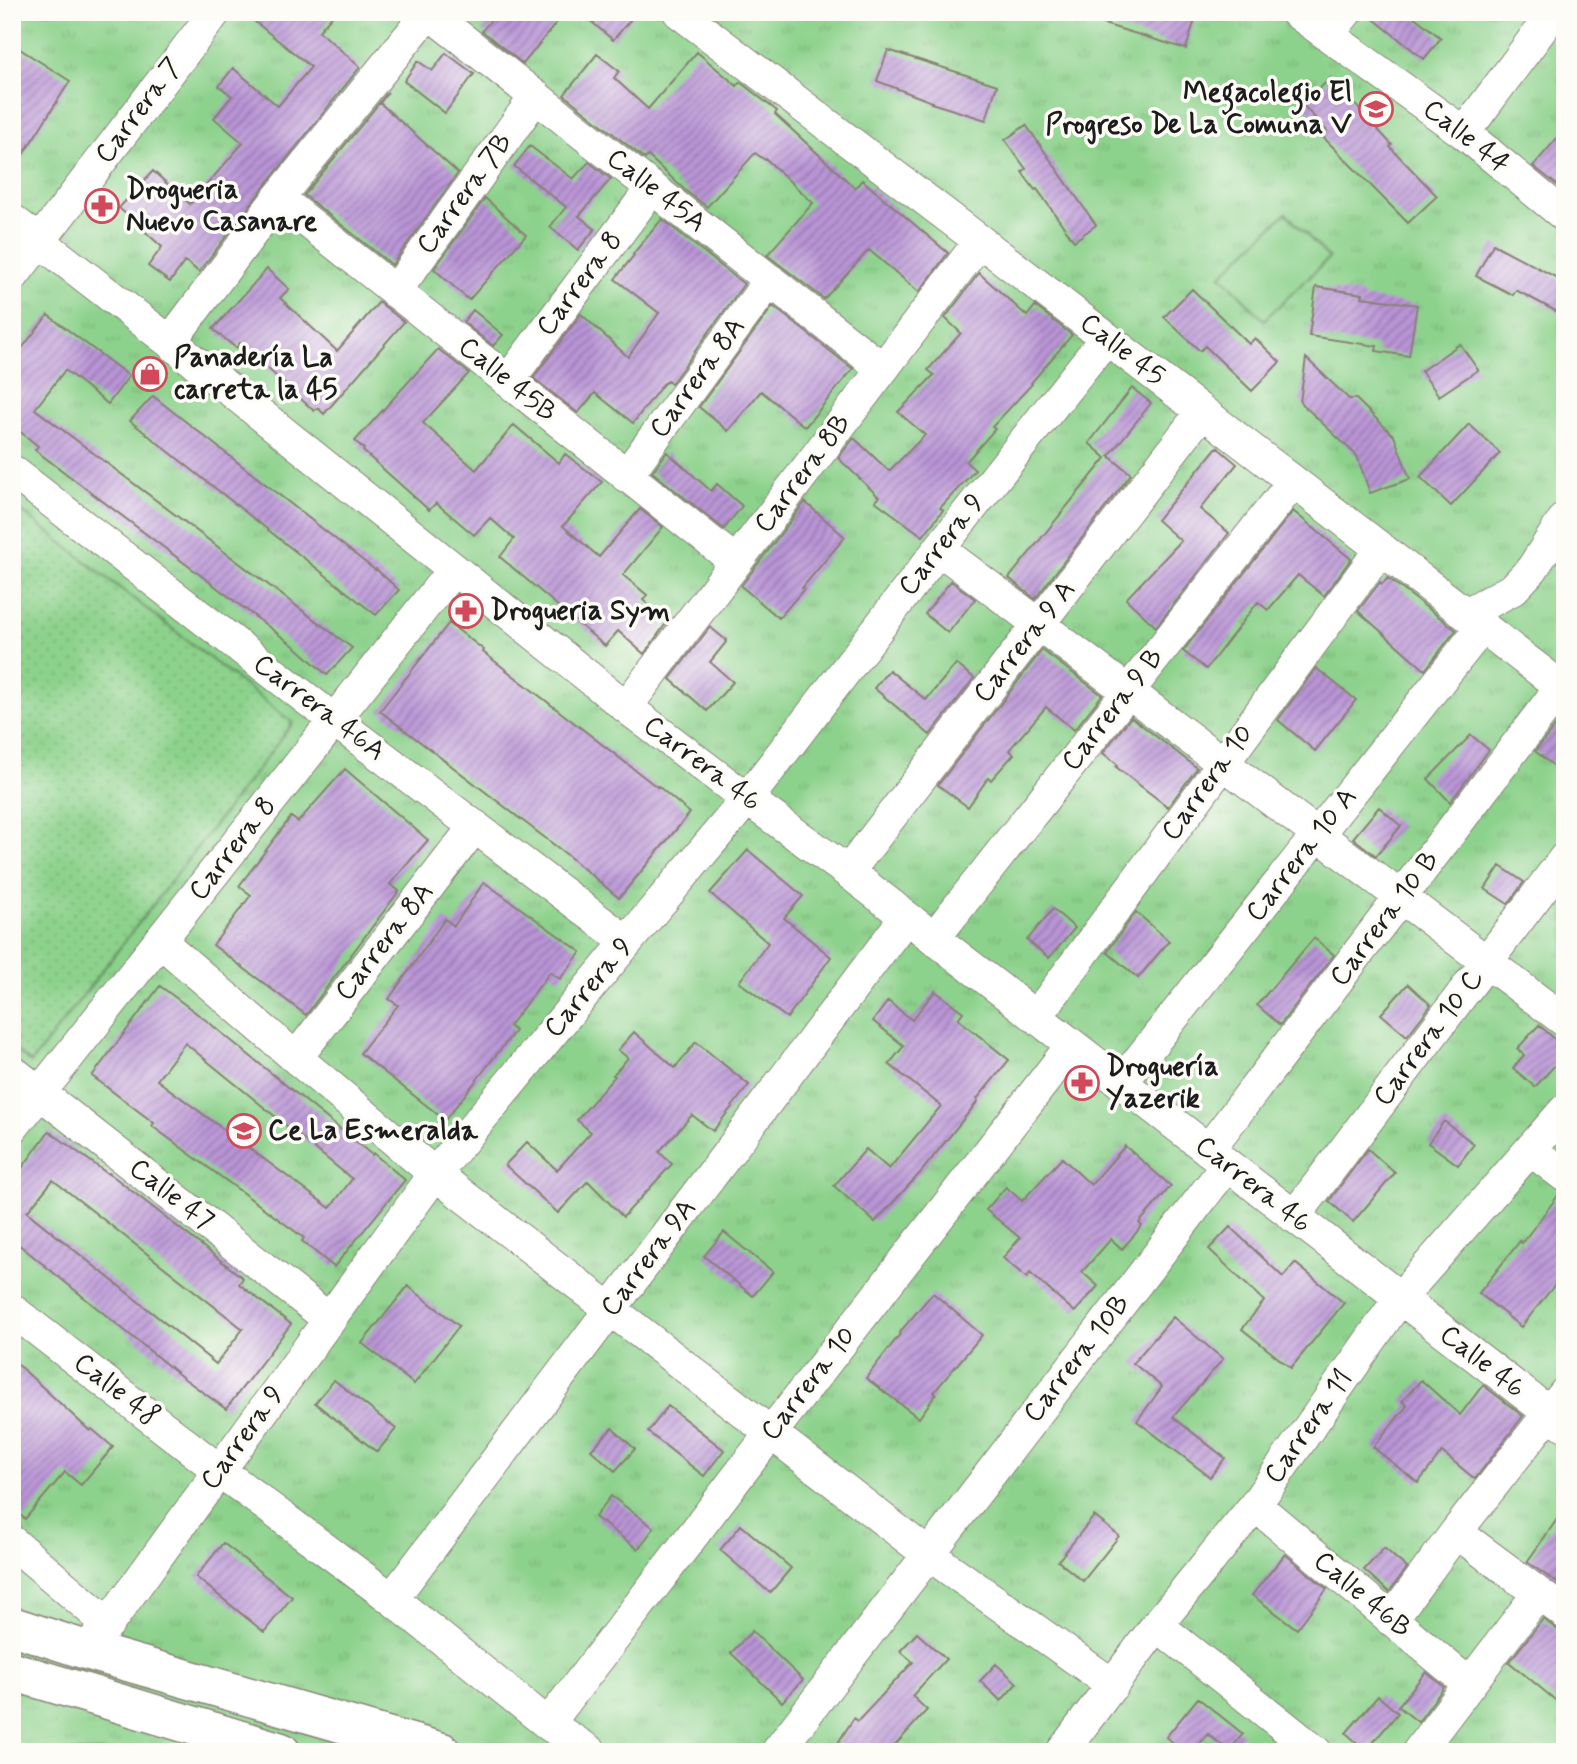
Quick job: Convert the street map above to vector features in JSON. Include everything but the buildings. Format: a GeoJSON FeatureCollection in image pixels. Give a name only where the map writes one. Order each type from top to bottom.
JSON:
{"type":"FeatureCollection","features":[{"type":"Feature","properties":{"kind":"main road"},"geometry":{"type":"LineString","coordinates":[[12,1626],[97,1637],[442,1752]]}},
{"type":"Feature","properties":{"kind":"main road"},"geometry":{"type":"LineString","coordinates":[[12,1671],[281,1752]]}},
{"type":"Feature","properties":{"kind":"street","name":"Calle 45"},"geometry":{"type":"LineString","coordinates":[[679,12],[1563,689]]}},
{"type":"Feature","properties":{"kind":"street","name":"Calle 44"},"geometry":{"type":"LineString","coordinates":[[1296,12],[1337,23],[1565,216]]}},
{"type":"Feature","properties":{"kind":"street","name":"Calle 45A"},"geometry":{"type":"LineString","coordinates":[[429,13],[883,369]]}},
{"type":"Feature","properties":{"kind":"street"},"geometry":{"type":"LineString","coordinates":[[170,342],[278,198],[429,13]]}},
{"type":"Feature","properties":{"kind":"street","name":"Carrera 7"},"geometry":{"type":"LineString","coordinates":[[12,277],[209,14]]}},
{"type":"Feature","properties":{"kind":"street"},"geometry":{"type":"LineString","coordinates":[[1464,133],[1555,22]]}},
{"type":"Feature","properties":{"kind":"street","name":"Carrera 7B"},"geometry":{"type":"LineString","coordinates":[[395,292],[536,96]]}},
{"type":"Feature","properties":{"kind":"street","name":"Carrera 8"},"geometry":{"type":"LineString","coordinates":[[508,381],[652,188]]}},
{"type":"Feature","properties":{"kind":"street","name":"Calle 45B"},"geometry":{"type":"LineString","coordinates":[[278,198],[736,562]]}},
{"type":"Feature","properties":{"kind":"street","name":"Carrera 46"},"geometry":{"type":"LineString","coordinates":[[12,220],[170,342],[626,706],[848,872],[1400,1298]]}},
{"type":"Feature","properties":{"kind":"street","name":"Carrera 8B"},"geometry":{"type":"LineString","coordinates":[[626,706],[980,241]]}},
{"type":"Feature","properties":{"kind":"street","name":"Carrera 8A"},"geometry":{"type":"LineString","coordinates":[[626,476],[770,280]]}},
{"type":"Feature","properties":{"kind":"street","name":"Carrera 9"},"geometry":{"type":"LineString","coordinates":[[97,1637],[435,1174],[747,799],[939,549],[1106,338]]}},
{"type":"Feature","properties":{"kind":"street","name":"Carrera 9 A"},"geometry":{"type":"LineString","coordinates":[[848,872],[1202,412]]}},
{"type":"Feature","properties":{"kind":"street","name":"Carrera 46A"},"geometry":{"type":"LineString","coordinates":[[12,471],[627,942]]}},
{"type":"Feature","properties":{"kind":"street","name":"Carrera 9 B"},"geometry":{"type":"LineString","coordinates":[[934,938],[1293,482]]}},
{"type":"Feature","properties":{"kind":"street"},"geometry":{"type":"LineString","coordinates":[[1474,620],[1513,589],[1532,569],[1565,518]]}},
{"type":"Feature","properties":{"kind":"street"},"geometry":{"type":"LineString","coordinates":[[939,549],[1565,1021]]}},
{"type":"Feature","properties":{"kind":"street","name":"Carrera 10"},"geometry":{"type":"LineString","coordinates":[[1036,1017],[1381,549]]}},
{"type":"Feature","properties":{"kind":"street","name":"Carrera 8"},"geometry":{"type":"LineString","coordinates":[[12,1128],[453,569]]}},
{"type":"Feature","properties":{"kind":"street","name":"Carrera 10 A"},"geometry":{"type":"LineString","coordinates":[[1121,1083],[1318,835],[1474,620]]}},
{"type":"Feature","properties":{"kind":"street","name":"Carrera 10 B"},"geometry":{"type":"LineString","coordinates":[[1217,1158],[1401,897],[1563,689]]}},
{"type":"Feature","properties":{"kind":"street","name":"Carrera 8A"},"geometry":{"type":"LineString","coordinates":[[296,1058],[475,826]]}},
{"type":"Feature","properties":{"kind":"street","name":"Carrera 10 C"},"geometry":{"type":"LineString","coordinates":[[1294,1217],[1565,858]]}},
{"type":"Feature","properties":{"kind":"street","name":"Carrera 9A"},"geometry":{"type":"LineString","coordinates":[[392,1599],[906,917]]}},
{"type":"Feature","properties":{"kind":"street"},"geometry":{"type":"LineString","coordinates":[[160,941],[435,1174],[928,1554],[1113,1685]]}},
{"type":"Feature","properties":{"kind":"street","name":"Carrera 10"},"geometry":{"type":"LineString","coordinates":[[548,1724],[1072,1045]]}},
{"type":"Feature","properties":{"kind":"street","name":"Calle 47"},"geometry":{"type":"LineString","coordinates":[[12,1071],[330,1320]]}},
{"type":"Feature","properties":{"kind":"street","name":"Carrera 11"},"geometry":{"type":"LineString","coordinates":[[1062,1752],[1157,1625],[1255,1505],[1400,1298],[1565,1110]]}},
{"type":"Feature","properties":{"kind":"street"},"geometry":{"type":"LineString","coordinates":[[1531,1150],[1565,1176]]}},
{"type":"Feature","properties":{"kind":"street","name":"Carrera 10B"},"geometry":{"type":"LineString","coordinates":[[777,1752],[928,1554],[1217,1158]]}},
{"type":"Feature","properties":{"kind":"street","name":"Calle 46"},"geometry":{"type":"LineString","coordinates":[[1400,1298],[1560,1410]]}},
{"type":"Feature","properties":{"kind":"street","name":"Calle 48"},"geometry":{"type":"LineString","coordinates":[[12,1310],[220,1471],[392,1599],[548,1724],[591,1752]]}},
{"type":"Feature","properties":{"kind":"street"},"geometry":{"type":"LineString","coordinates":[[1391,1620],[1456,1532],[1560,1410]]}},
{"type":"Feature","properties":{"kind":"street","name":"Calle 46B"},"geometry":{"type":"LineString","coordinates":[[1255,1505],[1469,1685]]}},
{"type":"Feature","properties":{"kind":"street"},"geometry":{"type":"LineString","coordinates":[[1456,1532],[1565,1613]]}},
{"type":"Feature","properties":{"kind":"street"},"geometry":{"type":"LineString","coordinates":[[12,1542],[97,1637]]}},
{"type":"Feature","properties":{"kind":"street"},"geometry":{"type":"LineString","coordinates":[[1418,1752],[1538,1594]]}},
{"type":"Feature","properties":{"kind":"street"},"geometry":{"type":"LineString","coordinates":[[1157,1625],[1317,1752]]}},
{"type":"Feature","properties":{"kind":"green space"},"geometry":{"type":"Polygon","coordinates":[[[12,12],[1565,12],[1565,1752],[12,1752],[12,12]]]}},
{"type":"Feature","properties":{"kind":"green space"},"geometry":{"type":"Polygon","coordinates":[[[1286,213],[1329,258],[1264,320],[1221,275],[1286,213]]]}},
{"type":"Feature","properties":{"kind":"green space"},"geometry":{"type":"Polygon","coordinates":[[[12,504],[293,723],[31,1063],[12,1047],[12,504]]]}},
{"type":"Feature","properties":{"kind":"place","name":"Megacolegio El Progreso De La Comuna V"},"geometry":{"type":"Point","coordinates":[1376,109]}},
{"type":"Feature","properties":{"kind":"place","name":"Drogueria Nuevo Casanare"},"geometry":{"type":"Point","coordinates":[102,206]}},
{"type":"Feature","properties":{"kind":"place","name":"Panadería La carreta la 45"},"geometry":{"type":"Point","coordinates":[150,374]}},
{"type":"Feature","properties":{"kind":"place","name":"Drogueria Sym"},"geometry":{"type":"Point","coordinates":[466,611]}},
{"type":"Feature","properties":{"kind":"place","name":"Droguería Yazerik"},"geometry":{"type":"Point","coordinates":[1082,1083]}},
{"type":"Feature","properties":{"kind":"place","name":"Ce La Esmeralda"},"geometry":{"type":"Point","coordinates":[244,1131]}}]}
